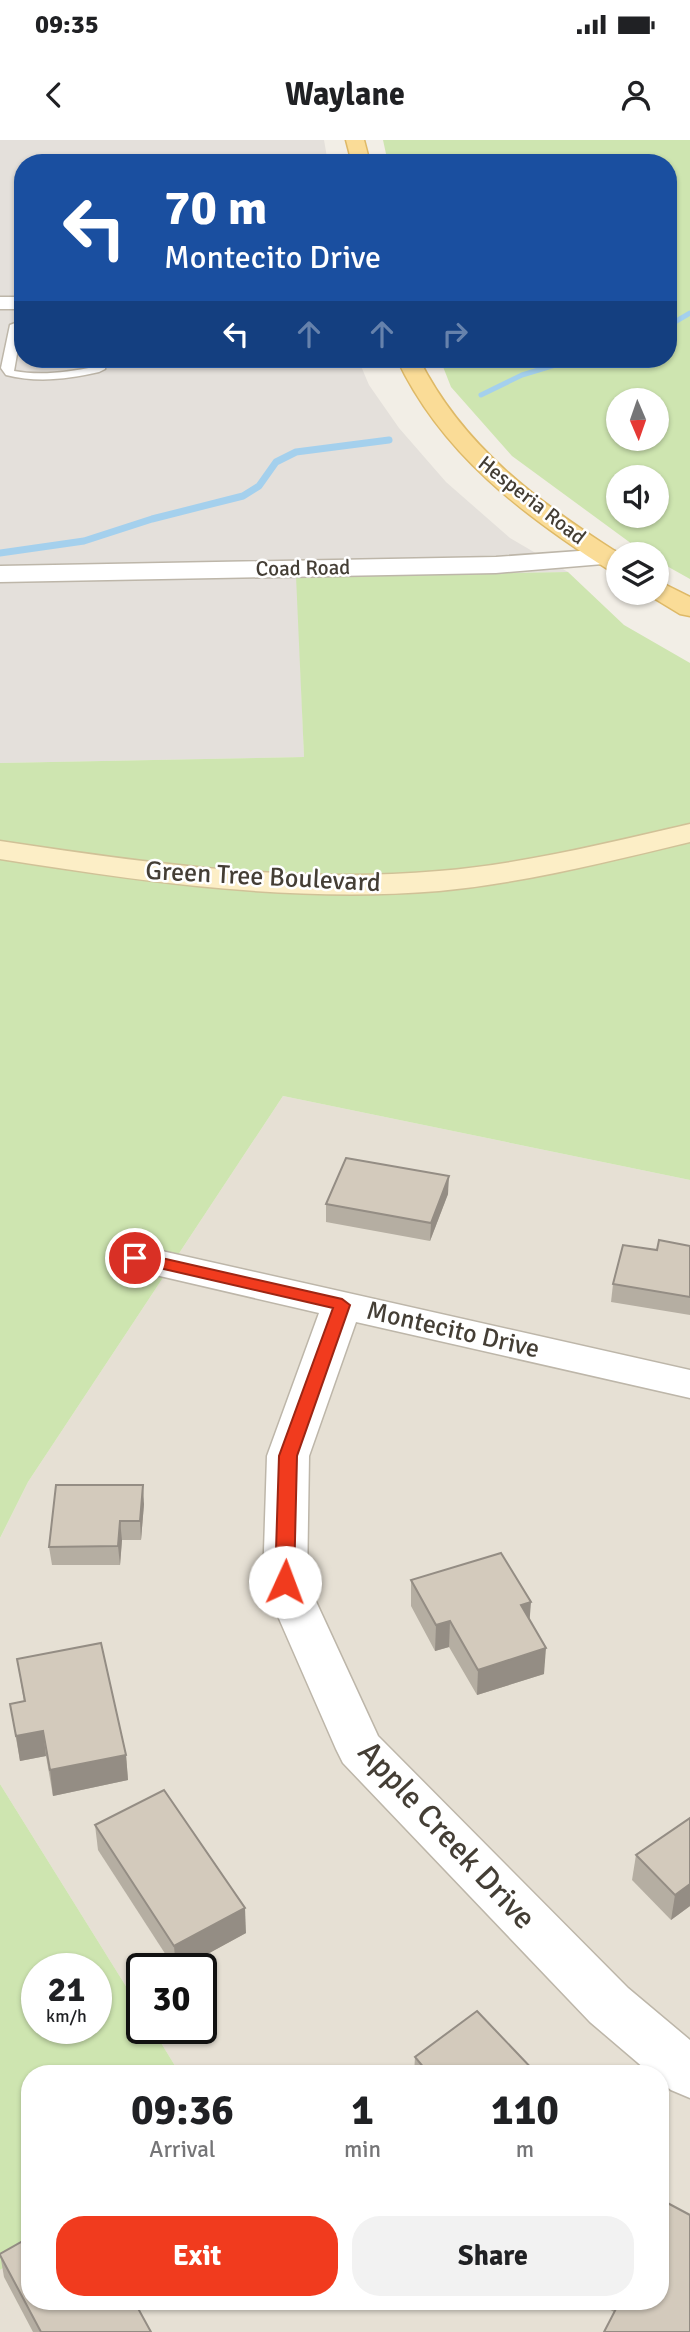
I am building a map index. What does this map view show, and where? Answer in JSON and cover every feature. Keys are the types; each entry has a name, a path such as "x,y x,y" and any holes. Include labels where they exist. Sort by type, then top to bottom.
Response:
{"main road":[{"name":"Hesperia Road","path":"412,368 425,394 479,461 515,492 606,557"},
{"path":"669,596 690,608"},
{"name":"Green Tree Boulevard","path":"0,850 99,866 239,881 382,884 493,875 584,858 690,833"}],"street":[{"name":"Coad Road","path":"0,574 606,561"},
{"name":"Montecito Drive","path":"135,1258 690,1384"},
{"name":"Apple Creek Drive","path":"342,1305 288,1456 285,1582 359,1749 610,2005 690,2073"}],"lane":[{"path":"14,327 7,368 10,373 30,376 83,373 99,368"}],"shaded area":[{"path":"0,140 324,140 326,154 14,154 14,368 362,368 369,385 399,428 446,482 510,538 568,572 297,576 304,757 0,763"},
{"path":"283,1096 690,1180 690,2332 0,2332 0,2270 21,2257 21,2310 669,2310 669,2065 175,2065 162,2044 217,2044 217,1953 126,1953 126,1986 112,1964 112,1953 105,1953 0,1784 0,1538 28,1482"}],"green space":[{"path":"383,140 690,140 690,579 669,567 669,542 629,542 610,528 669,528 669,465 606,465 606,525 512,456 451,387 444,368 677,368 677,154 386,154"},
{"path":"568,572 624,625 690,663 690,1180 283,1096 28,1482 0,1538 0,763 304,757 296,576"},
{"path":"0,1784 105,1953 21,1953 21,2044 112,2044 112,1964 126,1986 126,2044 162,2044 175,2065 21,2065 21,2256 0,2270"}],"building":[{"path":"346,1158 449,1176 431,1223 326,1204"},
{"path":"659,1240 690,1246 690,1297 613,1284 623,1245 657,1250"},
{"path":"56,1485 143,1485 140,1521 120,1521 118,1546 49,1547"},
{"path":"501,1553 531,1602 521,1605 546,1648 478,1670 450,1621 436,1625 411,1580"},
{"path":"101,1643 126,1755 50,1770 43,1731 16,1736 10,1704 25,1701 17,1659"},
{"path":"164,1790 245,1908 174,1946 95,1825"},
{"path":"690,1818 690,1884 675,1895 636,1855"},
{"path":"477,2011 528,2065 422,2065 415,2057"},
{"path":"669,2204 690,2215 690,2332 604,2332 615,2310 669,2310"},
{"path":"21,2242 21,2294 0,2255"},
{"path":"29,2310 139,2310 151,2332 41,2332"}],"waterway":[{"path":"677,321 690,313"},
{"path":"481,395 522,375 545,368"},
{"path":"0,553 84,541 152,519 243,496 259,486 276,462 296,452 389,440"}],"route":[{"path":"135,1258 342,1305 288,1456 285,1582"}]}
